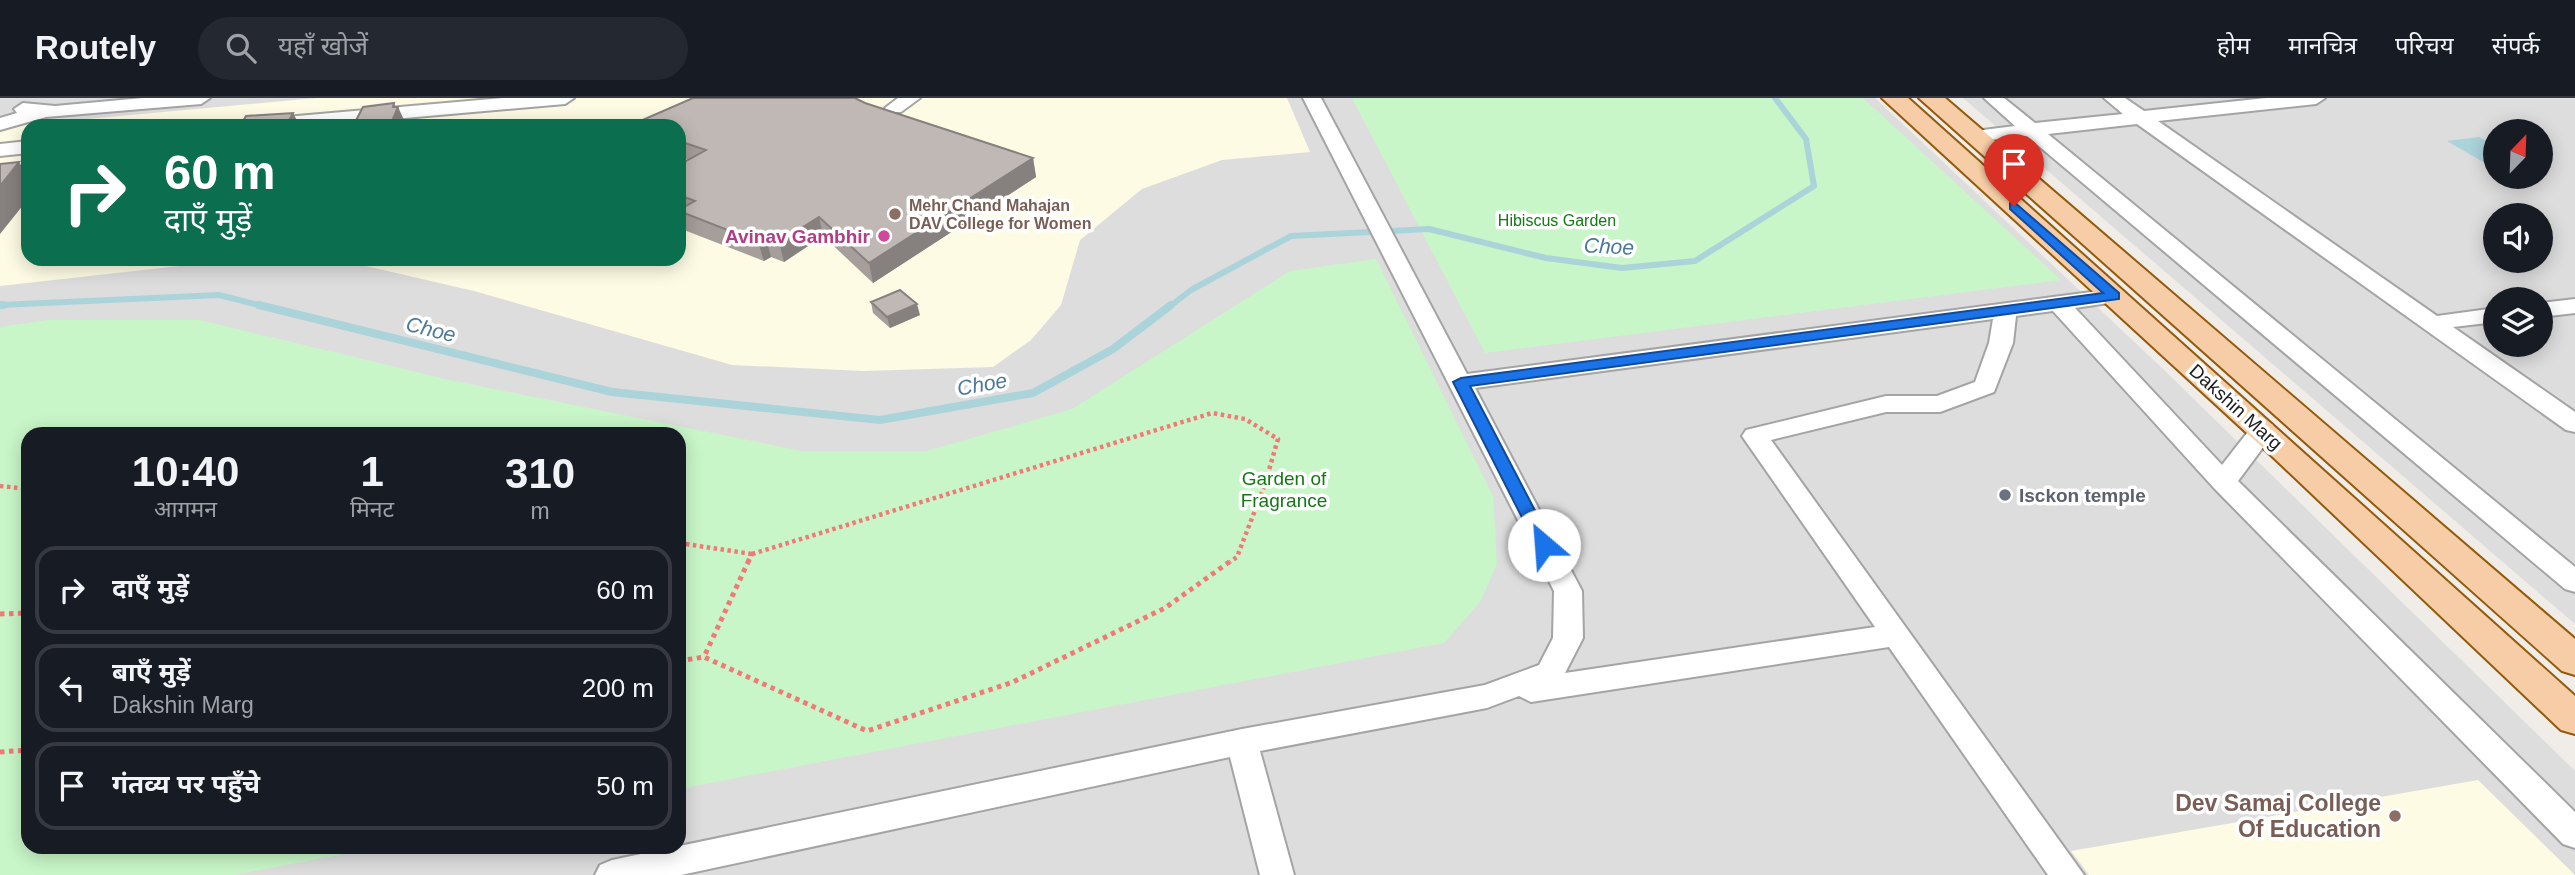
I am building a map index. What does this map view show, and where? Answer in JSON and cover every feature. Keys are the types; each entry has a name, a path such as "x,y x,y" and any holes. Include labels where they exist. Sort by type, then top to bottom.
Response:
{"main road":[{"name":"Dakshin Marg","path":"1894,98 2263,430 2575,719"},
{"name":"Dakshin Marg","path":"1931,98 2575,662"}],"street":[{"path":"0,116 63,98"},
{"path":"0,124 36,107 201,98"},
{"path":"330,119 565,98"},
{"path":"894,108 911,98"},
{"path":"1312,98 1568,591 1568,638 1550,673 1487,696"},
{"path":"1993,98 2575,582"},
{"path":"2113,98 2575,424"},
{"path":"1974,136 2316,98"},
{"path":"0,150 21,148"},
{"path":"1461,382 2114,296"},
{"path":"2059,303 2223,482 2575,834"},
{"path":"2553,309 2575,306"},
{"path":"2005,310 2001,343 1985,387 1940,404 1886,404 1755,436 2067,875"},
{"path":"2433,323 2483,317"},
{"path":"2223,482 2263,430"},
{"path":"612,875 1242,742 1487,696 1896,635"},
{"path":"1242,742 1277,875"}],"path":[{"path":"686,543 752,554 1212,412 1245,419 1278,439 1264,487 1237,557 1165,608 1013,682 867,731 704,657 686,660"},
{"path":"0,486 21,488"},
{"path":"704,657 752,554"},
{"path":"0,614 21,613"},
{"path":"0,752 21,750"}],"shaded area":[{"path":"0,98 1875,98 2162,368 2575,771 2575,875 0,875"},
{"name":"Mehr Chand Mahajan DAV College for Women","path":"316,98 1287,98 1310,152 1222,160 1142,189 1080,240 1061,305 1031,340 993,367 864,371 732,365 474,291 366,266 686,266 686,119 87,119"},
{"path":"1963,98 2575,98 2575,624"},
{"name":"Mehr Chand Mahajan DAV College for Women","path":"21,125 21,266 179,266 0,286 0,127"},
{"name":"Dev Samaj College Of Education","path":"2478,780 2575,875 2089,875 2071,851"}],"green space":[{"name":"Hibiscus Garden","path":"1352,98 1863,98 2061,280 1485,353"},
{"name":"Garden of Fragrance","path":"1376,259 1493,496 1497,564 1480,602 1444,643 686,788 686,428 802,451 927,451 1072,409 1290,271"},
{"name":"Garden of Fragrance","path":"48,320 200,320 454,381 683,427 21,427 21,854 344,854 234,875 0,875 0,327"}],"water":[{"path":"2479,137 2483,139 2483,162 2447,141"}],"building":[{"name":"Avinav Gambhir","path":"693,98 855,98 1033,158 869,263 819,217 779,242 766,237 758,242 686,214 686,206 695,201 686,198 686,161 706,150 686,143 686,119 645,119"},
{"path":"394,103 393,107 398,107 393,119 357,119 363,107"},
{"path":"293,113 290,119 244,119 246,116"},
{"path":"19,162 0,186 0,164"},
{"path":"900,290 917,304 887,317 871,302"}],"waterway":[{"name":"Choe","path":"1169,307 1191,290 1291,236 1429,229 1546,258 1622,268 1695,261 1814,186 1806,139 1775,98"},
{"name":"Choe","path":"3,305 0,305 219,295 266,307"},
{"name":"Choe","path":"259,305 612,392 880,420 1033,393 1113,349 1171,305"}],"place":[{"name":"Mehr Chand Mahajan DAV College for Women","path":"895,214"},
{"name":"Avinav Gambhir","path":"884,236"},
{"name":"Isckon temple","path":"2005,495"},
{"name":"Dev Samaj College Of Education","path":"2395,816"}],"route":[{"path":"1544,545 1461,382 2114,296 2014,206"}]}
